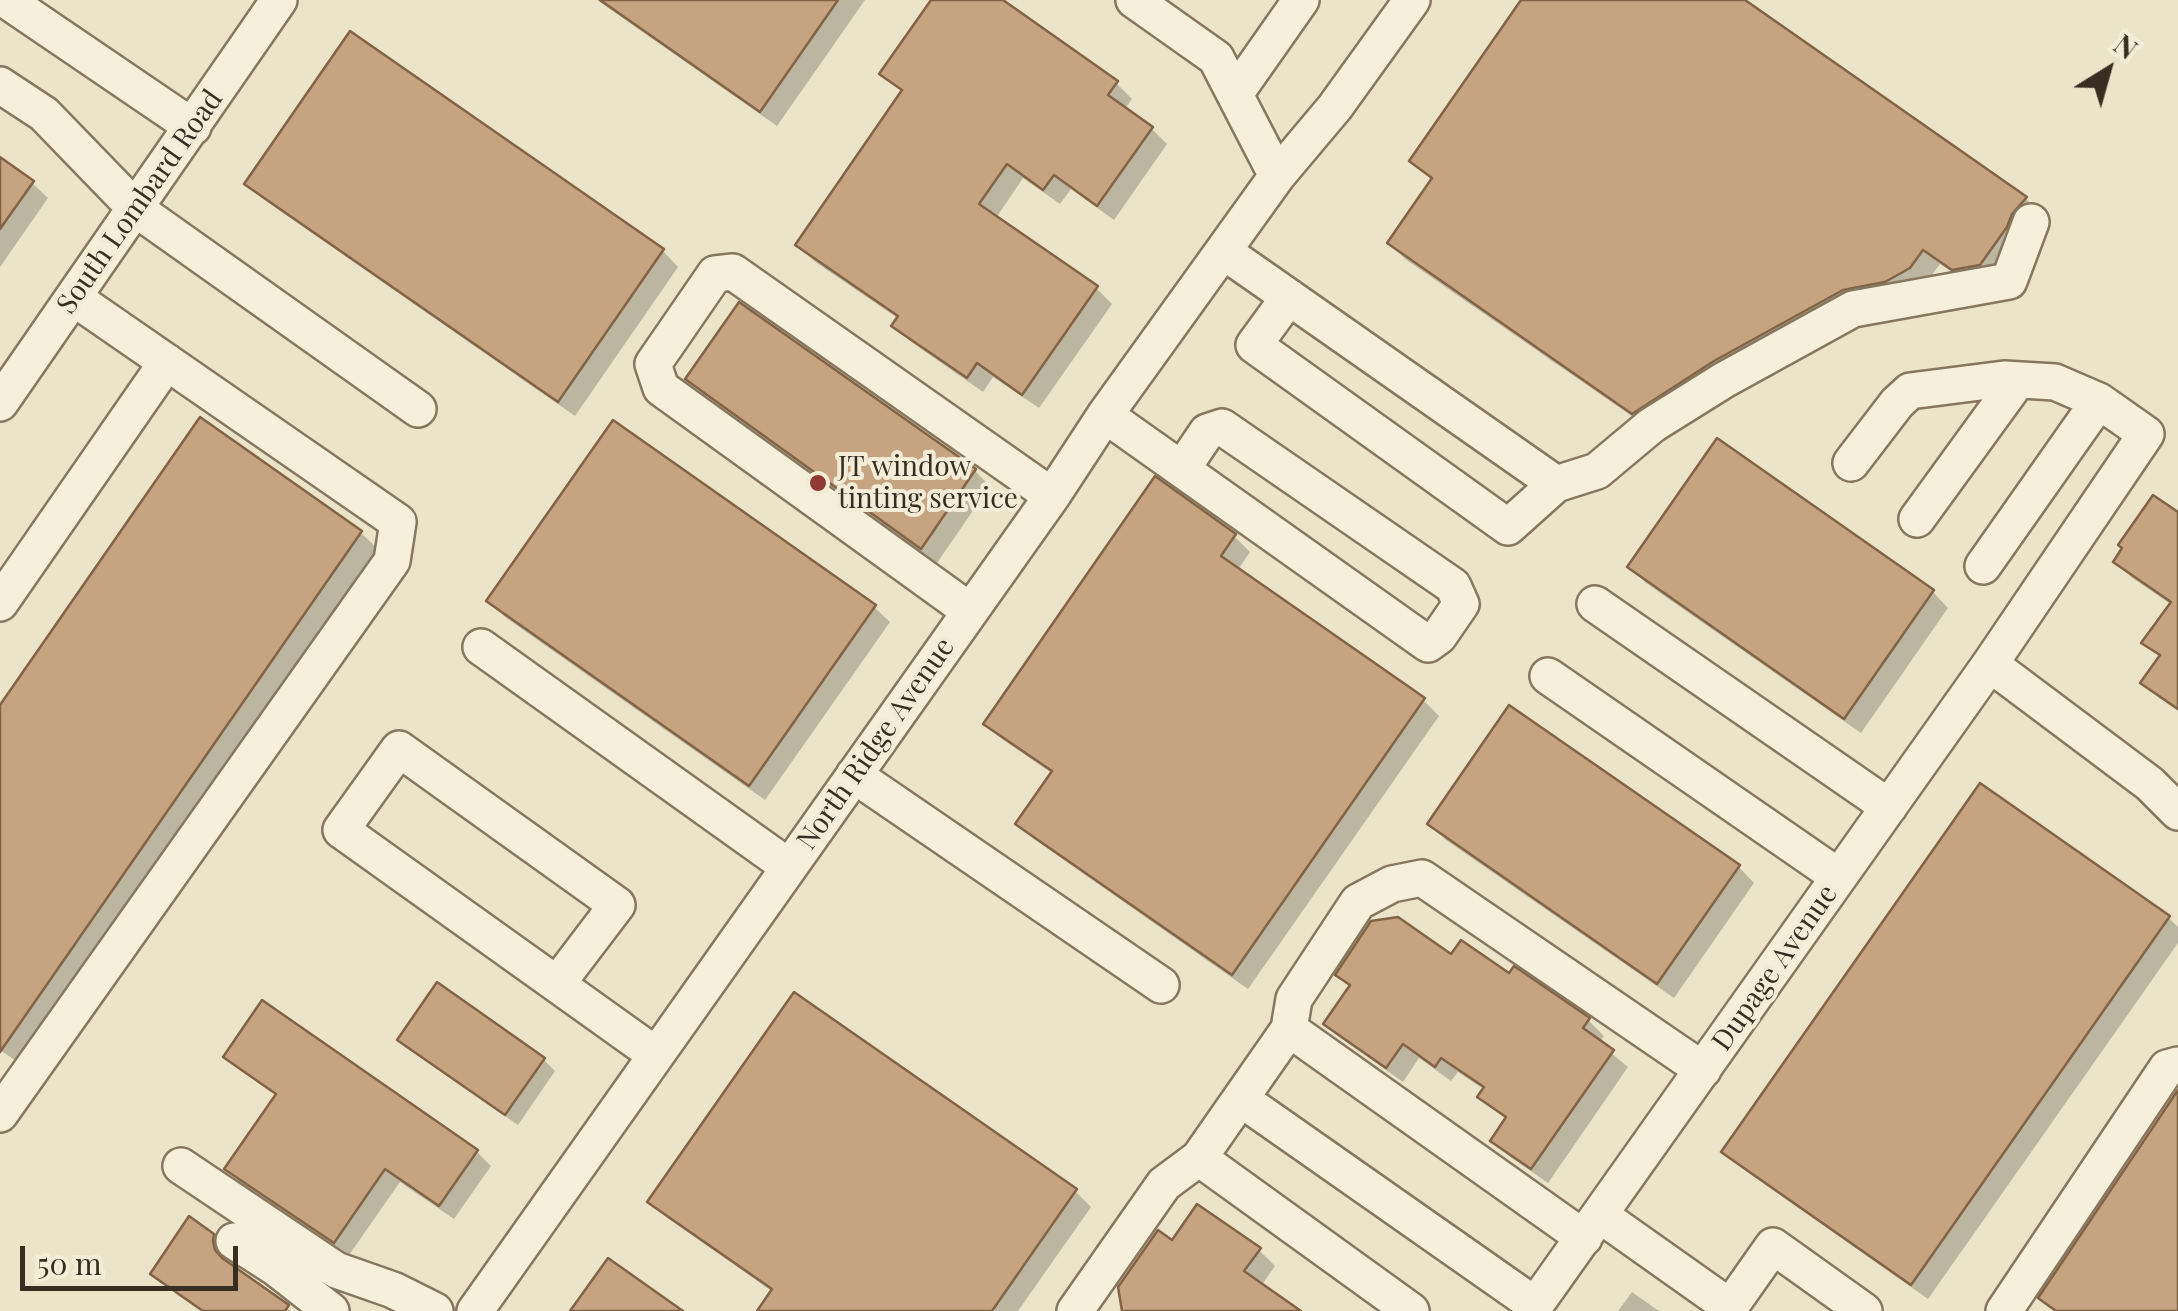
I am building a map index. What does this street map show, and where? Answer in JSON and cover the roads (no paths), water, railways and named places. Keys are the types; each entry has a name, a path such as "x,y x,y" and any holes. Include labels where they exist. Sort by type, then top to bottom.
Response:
{"street":[{"path":"6,0 193,128"},
{"name":"South Lombard Road","path":"0,404 279,0"},
{"path":"1134,0 1216,58 1277,176"},
{"path":"1235,94 1300,0"},
{"name":"North Ridge Avenue","path":"475,1311 1223,251 1412,0"},
{"path":"0,85 44,114 136,209 418,409"},
{"path":"1288,296 1254,345 1508,527 1556,484 1596,471 1652,426 1724,380 1854,309 2009,281 2031,222"},
{"path":"1223,251 1556,484"},
{"path":"970,611 661,388 653,364 715,274 733,272 1052,496"},
{"path":"0,1114 392,562 398,522 74,298"},
{"path":"0,602 167,362"},
{"path":"1851,463 1910,391 2004,379 2055,382 2099,400 1984,566"},
{"path":"1918,518 2018,380"},
{"name":"Dupage Avenue","path":"1533,1308 1990,664 2146,434 2099,400"},
{"path":"1106,416 1428,644 1439,636 1462,604 1453,586 1222,427 1208,432 1182,469"},
{"path":"1596,604 1889,807"},
{"path":"481,647 789,867"},
{"path":"1990,664 2150,784 2178,812"},
{"path":"1548,676 1840,877"},
{"path":"557,984 617,904 399,750 341,830 656,1055"},
{"path":"854,775 1161,985"},
{"path":"1075,1311 1164,1184 1199,1158 1290,1030 1294,999 1358,902 1392,884 1422,878 1703,1070"},
{"path":"1290,1030 1591,1227 1730,1307 1749,1303 1772,1246 1864,1311"},
{"path":"2004,1311 2166,1068 2178,1066"},
{"path":"1241,1099 1533,1308"},
{"path":"1199,1158 1411,1311"},
{"path":"181,1166 336,1270 393,1290 435,1311"},
{"path":"234,1240 331,1311"}],"place":[{"name":"JT window tinting service","path":"818,483"}]}
